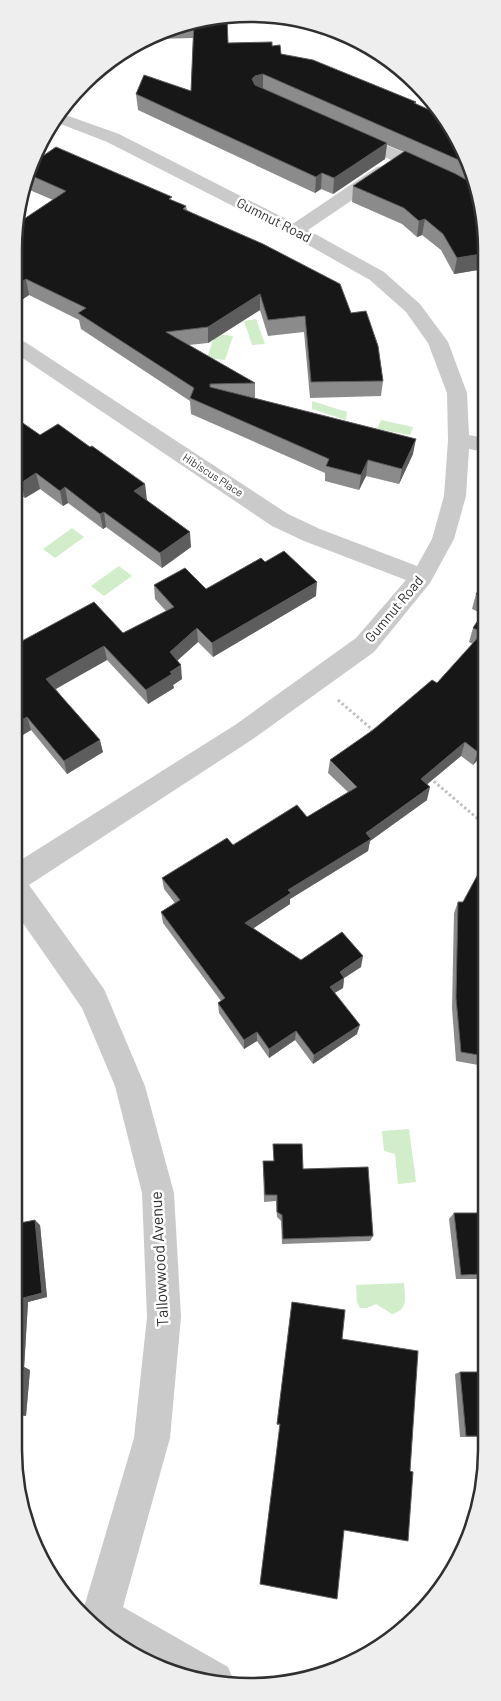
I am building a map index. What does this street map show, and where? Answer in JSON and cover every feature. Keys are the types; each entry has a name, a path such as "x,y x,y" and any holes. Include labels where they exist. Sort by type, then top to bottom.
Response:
{"street":[{"name":"Gumnut Road","path":"23,874 244,732 364,645 422,577 443,540 454,496 459,440 457,393 438,342 413,308 377,276 295,230 113,138 65,119"},
{"path":"341,131 418,166"},
{"path":"295,230 402,158"},
{"name":"Hibiscus Place","path":"23,349 280,520 312,535 422,577"},
{"path":"459,440 478,444"},
{"name":"Tallowwood Avenue","path":"23,900 93,999 130,1086 158,1193 164,1317 152,1438 99,1621"},
{"path":"99,1621 197,1672"}],"path":[{"path":"315,680 381,736"},
{"path":"425,774 478,819"}],"shaded area":[{"path":"256,319 265,344 252,345 244,321"},
{"path":"215,334 233,336 225,360 207,358"},
{"path":"312,401 347,412 346,420 312,409"},
{"path":"381,420 413,427 410,435 377,429"},
{"path":"72,528 84,537 55,558 43,549"},
{"path":"119,566 132,576 104,596 91,586"},
{"path":"409,1129 416,1182 398,1184 395,1154 384,1151 382,1131"},
{"path":"404,1283 405,1302 404,1306 397,1312 392,1314 376,1304 367,1308 360,1308 357,1302 356,1285"}],"building":[{"path":"227,24 228,43 272,42 272,46 280,45 281,54 313,60 416,102 414,103 431,112 448,137 460,160 263,74 255,76 252,79 255,85 387,143 334,178 322,173 316,177 136,94 144,75 191,91 194,29"},
{"path":"56,147 172,197 169,199 186,206 183,209 263,244 340,284 351,313 366,311 378,346 383,381 311,382 305,316 268,320 260,294 208,327 166,332 255,383 210,384 210,387 416,439 402,469 368,460 361,475 326,466 329,459 190,398 194,388 78,313 86,308 26,279 23,281 24,219 66,191 35,177 43,156"},
{"path":"405,151 456,174 467,181 471,191 477,221 478,254 457,258 443,234 425,219 419,221 404,208 353,186"},
{"path":"23,423 40,435 58,424 145,484 134,491 190,532 160,553 104,512 100,514 65,487 60,491 36,473 23,482"},
{"path":"284,551 317,582 212,643 197,628 170,652 181,665 170,672 172,674 146,690 104,646 46,679 100,740 64,761 27,717 23,719 23,640 94,602 123,633 174,607 154,585 185,568 206,589 261,558 265,562"},
{"path":"478,620 478,630 473,628"},
{"path":"478,638 478,752 465,742 421,779 430,787 366,833 371,839 288,890 291,893 245,923 301,960 342,932 363,956 340,972 344,978 330,987 360,1025 314,1055 296,1031 269,1049 257,1032 244,1040 218,1003 225,998 161,912 180,900 162,878 227,838 233,845 297,805 307,817 357,787 330,760 373,730 432,680 437,683"},
{"path":"478,874 478,1055 461,1052 456,998 458,902 463,902"},
{"path":"273,1144 302,1144 303,1169 368,1167 373,1236 283,1239 282,1215 277,1212 277,1195 265,1195 263,1161 274,1161"},
{"path":"454,1213 478,1213 478,1274 461,1275"},
{"path":"35,1220 42,1293 23,1298 23,1222"},
{"path":"292,1302 345,1310 342,1339 418,1351 410,1471 413,1472 408,1541 344,1530 337,1599 260,1584 280,1424 277,1424"},
{"path":"460,1372 478,1372 478,1436 466,1436"}]}
